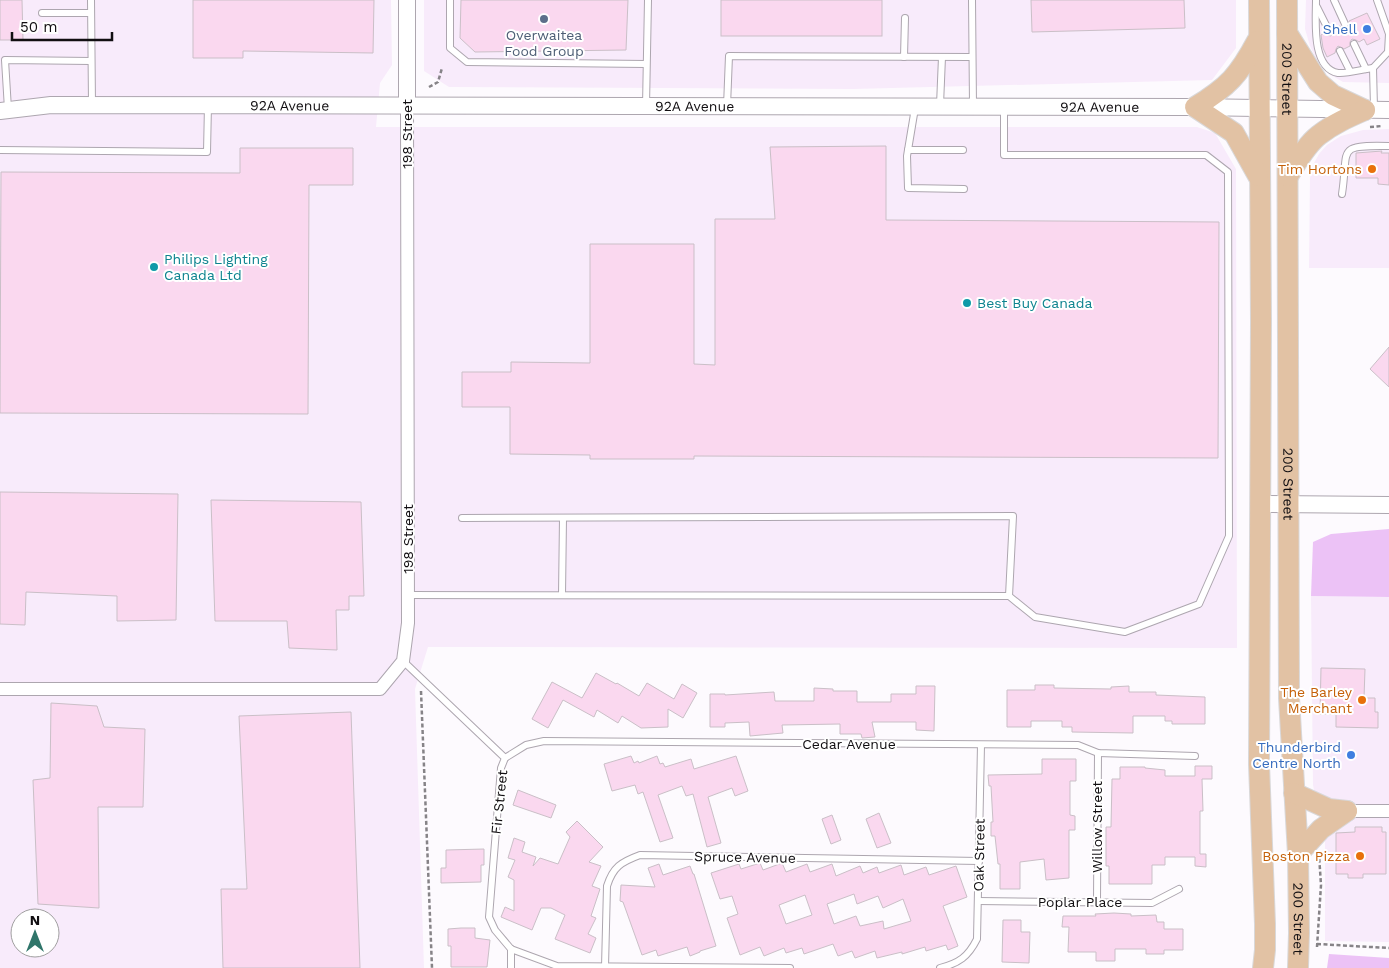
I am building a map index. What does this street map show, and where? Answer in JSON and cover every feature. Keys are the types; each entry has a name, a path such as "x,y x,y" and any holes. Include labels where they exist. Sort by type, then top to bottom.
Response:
{"main road":[{"name":"200 Street","path":"1259,0 1261,321 1259,764 1265,933 1263,968"},
{"name":"200 Street","path":"1287,0 1289,698 1298,854 1298,968"},
{"path":"1288,34 1318,82 1333,96 1376,110"},
{"path":"1259,37 1246,63 1233,80 1218,93 1195,107 1234,133 1259,178"},
{"path":"1288,176 1302,154 1318,136 1340,121 1376,110"},
{"path":"1294,793 1329,809 1346,811"},
{"path":"1298,854 1321,829 1346,811"}],"street":[{"name":"198 Street","path":"404,661 408,623 407,0"},
{"name":"92A Avenue","path":"4,110 51,105 208,105 1195,107 1376,110"},
{"path":"1259,504 1389,505"},
{"path":"0,689 380,689 404,661"},
{"path":"1346,811 1389,811"}],"lane":[{"path":"91,0 92,105"},
{"path":"450,0 450,48 467,62 646,64"},
{"path":"646,106 648,0"},
{"path":"972,0 973,107"},
{"path":"1334,0 1345,24"},
{"path":"1316,2 1316,45 1325,65 1338,73 1370,69 1388,52 1389,34 1377,0"},
{"path":"1316,2 1329,31"},
{"path":"42,12 91,12"},
{"path":"904,57 905,18"},
{"path":"1354,44 1370,69 1376,110"},
{"path":"1340,51 1350,71"},
{"path":"727,106 729,56 972,57"},
{"path":"940,106 942,57"},
{"path":"4,110 5,60 91,61"},
{"path":"0,150 207,152 208,105"},
{"path":"916,106 908,150 908,188 964,189"},
{"path":"408,595 1008,596 1035,617 1125,632 1199,604 1229,536 1228,172 1206,155 1004,155 1004,107"},
{"path":"1342,194 1344,158 1347,152 1352,148 1360,146 1389,146"},
{"path":"908,150 962,150"},
{"path":"462,518 1013,516 1008,596"},
{"path":"562,595 563,518"},
{"name":"Fir Street","path":"404,661 506,758 501,768 489,917 495,930 511,949"},
{"name":"Cedar Avenue","path":"506,758 526,745 544,741 1078,746 1098,753 1195,756"},
{"name":"Oak Street","path":"940,968 950,966 962,960 971,950 977,939 981,745"},
{"name":"Willow Street","path":"1097,901 1098,753"},
{"name":"Spruce Avenue","path":"605,967 606,886 616,867 640,855 979,861"},
{"name":"Poplar Place","path":"978,902 1097,901 1152,903 1179,889"},
{"path":"511,968 511,949 557,966 790,968"}],"path":[{"path":"429,86 438,82 442,68"},
{"path":"420,677 432,968"},
{"path":"1321,829 1324,834 1319,841 1321,885 1317,944 1389,948"}],"shaded area":[{"path":"0,0 391,0 392,65 380,83 376,127 1197,127 1215,133 1236,169 1237,648 428,647 415,689 424,968 0,968"},
{"path":"424,0 1236,0 1236,48 1212,80 853,89 449,87 424,71"},
{"path":"1306,0 1389,0 1389,83 1343,82 1319,65 1310,46 1305,29"},
{"path":"1389,129 1389,268 1309,268 1310,178 1313,165 1319,154 1327,145 1341,136 1363,130"},
{"path":"1389,529 1389,597 1311,596 1313,542 1331,534"},
{"name":"Thunderbird Centre North","path":"1311,596 1389,597 1389,942 1325,941 1325,842 1313,785"},
{"path":"1329,954 1389,958 1389,968 1327,968"}],"building":[{"path":"0,0 22,0 23,40 0,40"},
{"path":"193,0 374,0 373,53 243,51 243,58 193,58"},
{"name":"Overwaitea Food Group","path":"461,0 628,0 626,50 475,52 460,38"},
{"path":"721,0 882,0 882,36 721,36"},
{"path":"1031,0 1184,0 1185,28 1032,32"},
{"name":"Shell","path":"1367,13 1380,39 1367,45 1364,39 1359,42 1352,39 1350,46 1344,49 1338,46 1335,53 1327,57 1321,35 1324,33 1331,36 1334,29 1340,26 1344,29 1348,28 1350,25 1349,21"},
{"name":"Best Buy Canada","path":"886,146 886,220 1219,222 1218,458 694,456 694,459 590,459 590,455 510,454 510,407 462,407 462,372 511,372 511,362 590,363 590,244 694,244 694,364 715,365 715,219 775,219 770,147"},
{"name":"Philips Lighting Canada Ltd","path":"240,148 353,148 353,185 309,185 308,414 0,413 1,172 240,173"},
{"path":"1382,151 1381,153 1389,153 1389,185 1378,184 1378,178 1356,178 1356,153"},
{"path":"1389,347 1389,387 1370,369"},
{"path":"0,492 178,494 176,620 117,621 117,596 26,592 25,625 0,624"},
{"path":"211,500 361,502 364,596 349,596 349,610 336,610 337,650 289,648 287,621 215,621"},
{"path":"1321,668 1365,669 1364,698 1375,698 1375,712 1378,712 1378,728 1336,727 1336,714 1320,714"},
{"path":"596,673 639,696 647,683 674,699 682,684 697,693 683,718 668,709 668,727 641,728 622,716 618,723 597,710 594,717 563,700 548,728 532,719 552,682 582,698"},
{"path":"1035,685 1054,685 1054,688 1111,689 1111,687 1129,686 1129,692 1156,692 1156,695 1205,697 1205,724 1172,724 1172,721 1165,721 1165,716 1133,716 1133,733 1072,732 1072,727 1062,727 1062,721 1031,721 1031,727 1007,727 1007,690 1035,690"},
{"path":"916,686 935,686 934,731 916,730 916,722 872,722 875,737 862,738 861,734 840,734 840,724 782,725 783,733 750,736 749,722 725,723 725,727 710,727 710,694 774,692 775,701 814,701 814,688 833,689 833,691 857,691 857,702 891,702 891,694 916,694"},
{"path":"51,703 97,706 104,727 145,729 143,807 98,807 99,908 38,904 33,780 50,778"},
{"path":"351,712 360,968 223,968 221,889 247,889 239,716"},
{"path":"631,756 634,763 638,761 639,763 657,756 660,764 663,763 665,767 691,759 694,769 736,756 748,791 735,796 732,788 708,797 721,843 707,847 693,794 686,796 682,786 658,795 673,838 660,842 643,792 638,794 635,785 612,791 604,764"},
{"path":"1042,759 1076,759 1076,781 1070,781 1070,815 1075,816 1075,830 1069,830 1069,878 1046,880 1044,859 1020,862 1020,889 1000,889 1000,864 998,864 995,836 991,836 991,822 993,822 991,786 989,786 988,775 1042,774"},
{"path":"1195,766 1212,766 1212,779 1202,779 1203,811 1200,811 1200,854 1206,854 1206,867 1195,866 1195,857 1165,857 1165,865 1152,865 1152,884 1109,884 1109,866 1106,866 1106,827 1111,827 1112,779 1120,779 1120,767 1145,767 1165,770 1165,776 1195,776"},
{"path":"518,790 556,805 551,818 513,805"},
{"path":"879,813 891,843 877,848 866,819"},
{"path":"832,815 841,840 831,844 822,819"},
{"path":"577,821 603,847 589,862 601,866 592,886 600,889 591,916 596,918 588,934 596,938 590,953 555,939 565,915 551,908 541,908 532,930 501,917 505,907 514,911 514,880 508,877 515,860 508,858 514,838 525,842 522,852 536,857 533,866 540,858 558,864 570,837 566,832"},
{"path":"1355,827 1382,827 1382,832 1386,832 1386,874 1363,874 1363,878 1348,878 1348,874 1336,874 1336,833 1355,832"},
{"path":"484,849 484,865 481,865 481,882 441,883 441,868 446,868 446,850"},
{"path":"760,863 763,870 782,863 786,872 807,864 810,872 832,864 836,876 860,866 863,873 877,867 879,873 901,865 904,875 926,867 929,875 956,866 967,897 943,906 958,946 948,950 946,945 926,951 925,947 902,954 902,952 877,958 875,951 855,958 852,951 838,956 833,944 804,954 802,948 786,953 784,948 764,956 760,947 740,955 727,918 738,914 732,896 720,899 711,873 739,864 741,869","holes":["854,894 857,904 878,896 883,908 903,899 911,921 884,929 883,921 860,926 856,916 834,924 827,904","805,895 812,915 786,924 779,905"]},
{"path":"659,864 663,875 690,866 716,946 690,956 687,947 658,956 656,950 642,955 623,902 620,901 621,885 655,887 648,868"},
{"path":"1095,914 1131,914 1131,916 1156,915 1157,922 1164,922 1164,929 1183,929 1183,950 1164,950 1164,954 1146,954 1146,949 1115,949 1115,961 1096,961 1096,952 1068,952 1069,927 1062,927 1063,916 1096,916"},
{"path":"1003,920 1021,920 1021,932 1030,932 1029,963 1002,962"},
{"path":"475,928 475,938 490,940 487,967 451,967 451,946 448,946 448,929"}],"place":[{"name":"Overwaitea Food Group","path":"544,19"},
{"name":"Shell","path":"1367,29"},
{"name":"Tim Hortons","path":"1372,169"},
{"name":"Philips Lighting Canada Ltd","path":"154,267"},
{"name":"Best Buy Canada","path":"967,303"},
{"name":"The Barley Merchant","path":"1362,700"},
{"name":"Thunderbird Centre North","path":"1351,755"},
{"name":"Boston Pizza","path":"1360,856"}]}
